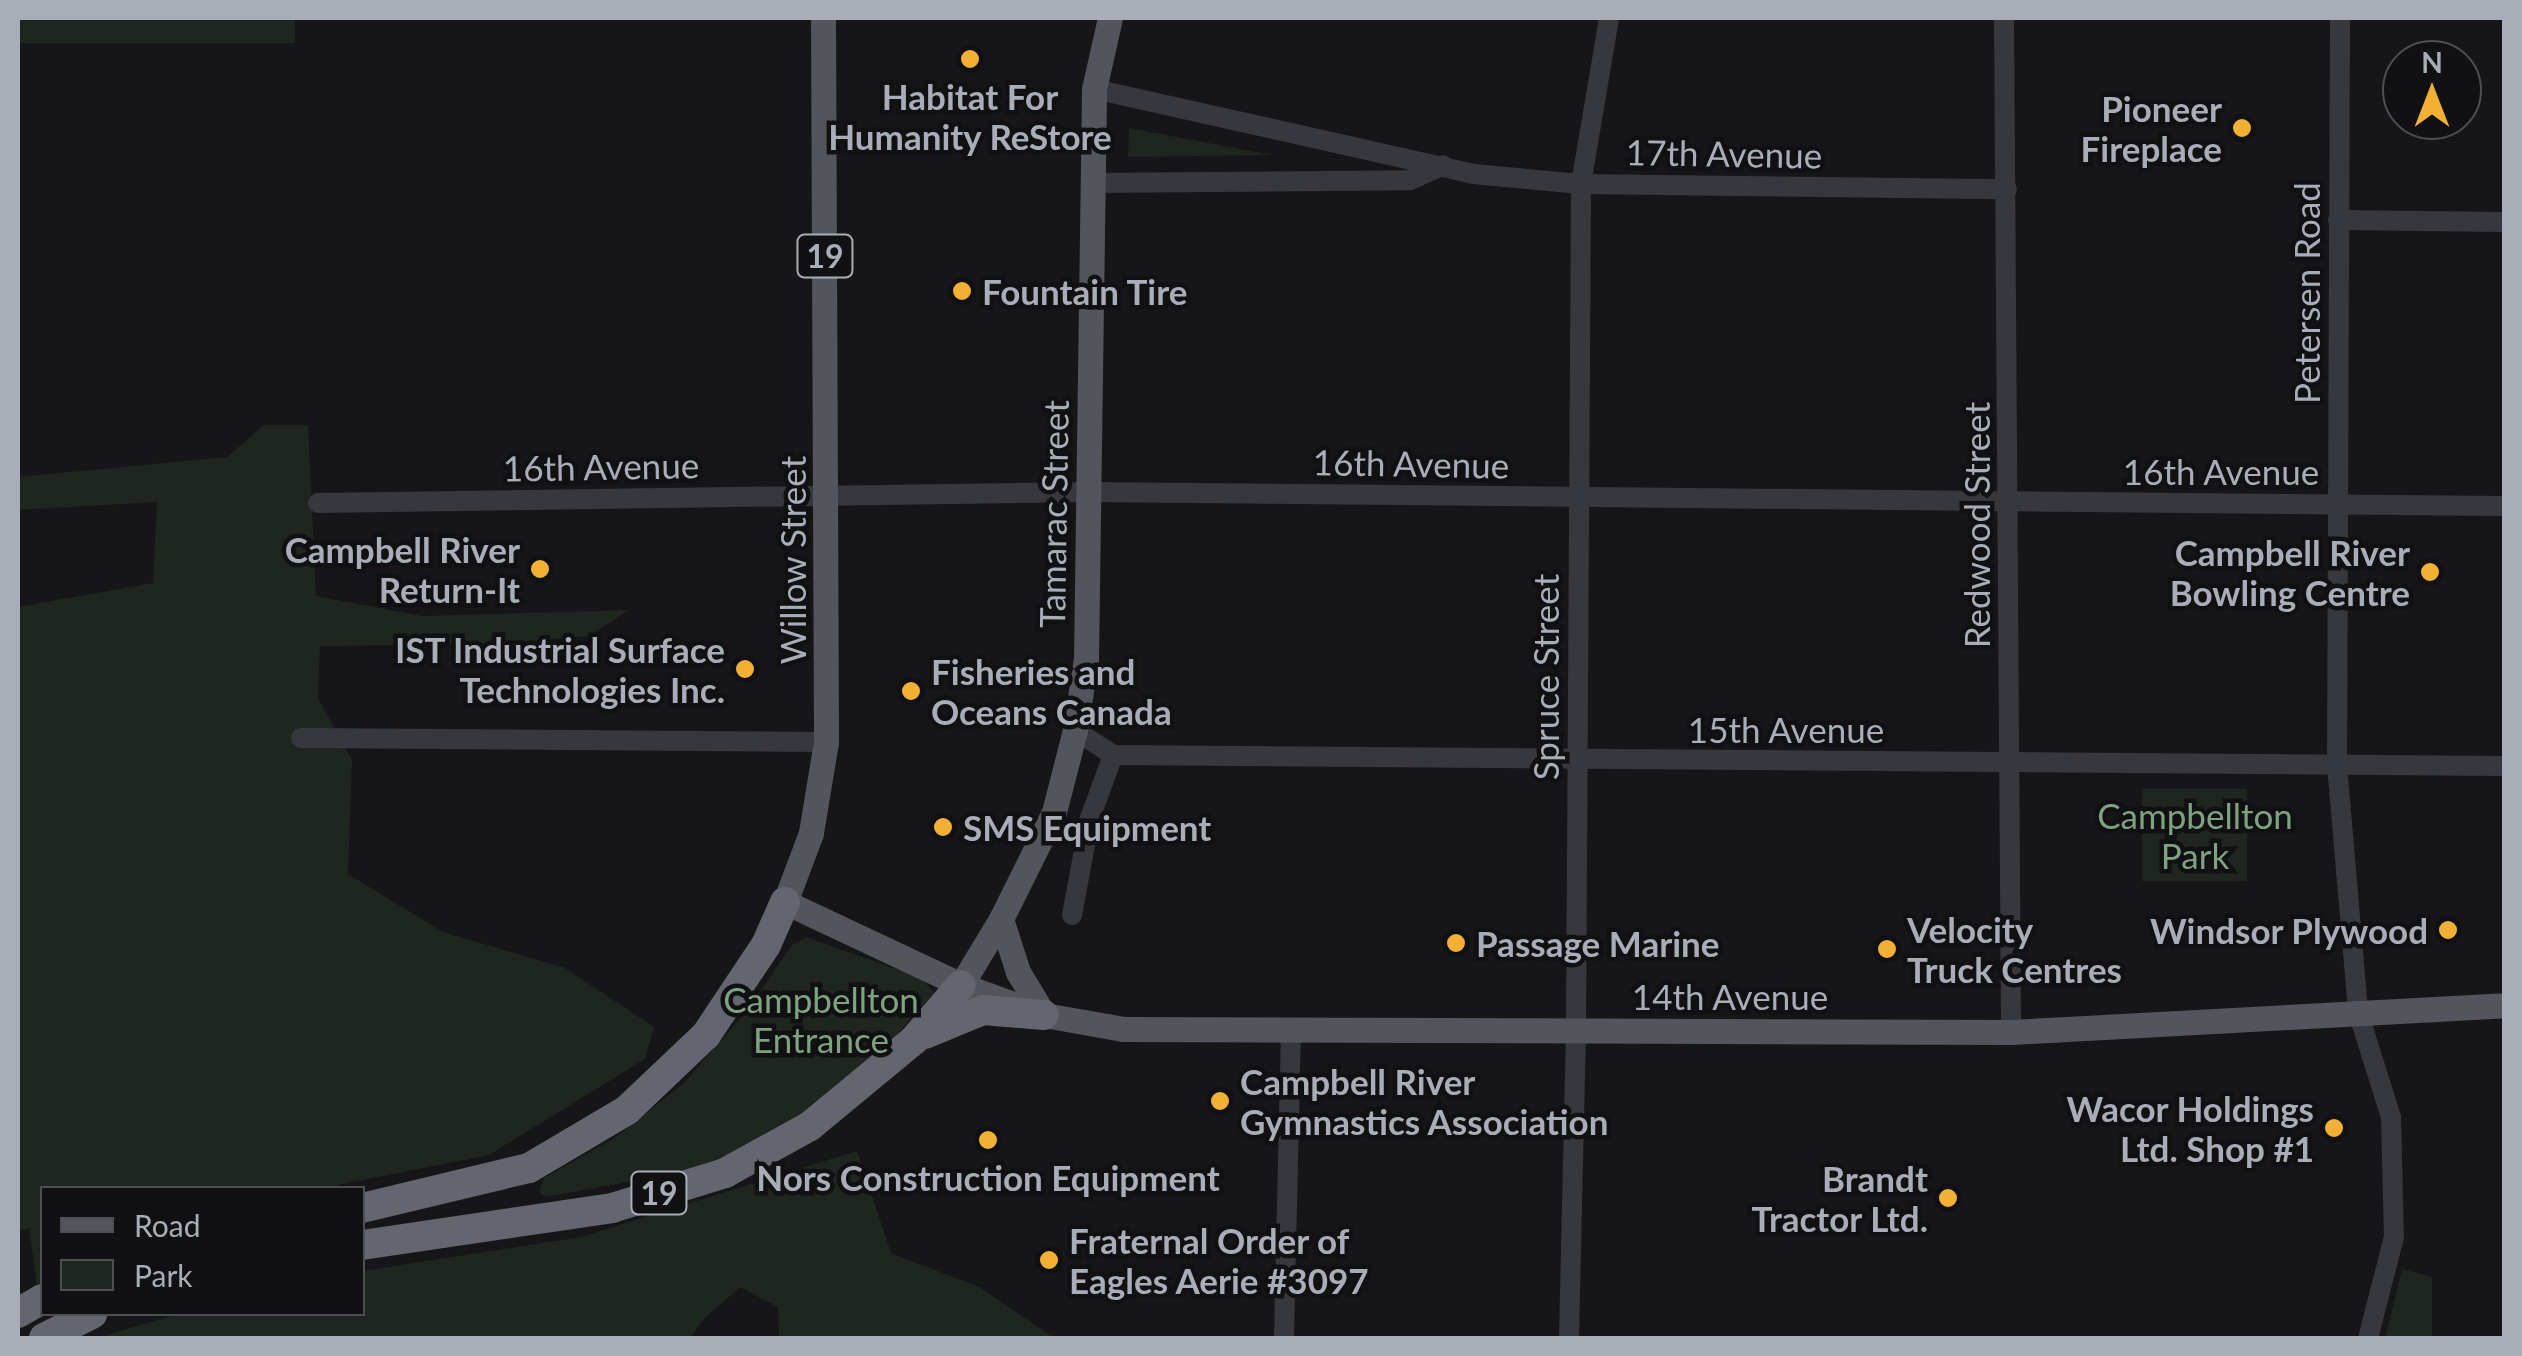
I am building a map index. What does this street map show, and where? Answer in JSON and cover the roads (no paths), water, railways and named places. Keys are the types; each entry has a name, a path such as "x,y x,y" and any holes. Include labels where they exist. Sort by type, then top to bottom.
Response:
{"highway":[{"name":"19","path":"365,1207 528,1168 626,1110 706,1035 766,945 786,902"},
{"name":"19","path":"365,1245 612,1208 725,1173 810,1126 914,1040 960,985"},
{"path":"914,1040 984,1010 1044,1015"},
{"path":"18,1313 40,1300"},
{"path":"44,1338 88,1316"}],"main road":[{"name":"Willow Street","path":"786,902 811,833 826,742 823,18"},
{"name":"Tamarac Street","path":"960,985 1001,919 1054,812 1075,730 1086,658 1094,90 1110,18"},
{"path":"786,902 960,985"},
{"path":"1001,919 1018,972 1044,1015"},
{"name":"14th Avenue","path":"960,985 1044,1015 1122,1030 2011,1032 2504,1005"}],"street":[{"name":"Spruce Street","path":"1569,1338 1576,1031 1581,184 1609,18"},
{"name":"Redwood Street","path":"2004,18 2011,1032"},
{"name":"Petersen Road","path":"2340,18 2337,765 2358,1012 2391,1117 2394,1238 2368,1338"},
{"name":"17th Avenue","path":"1094,90 1474,174 1581,184 2007,189"},
{"path":"1092,183 1410,180 1444,165"},
{"path":"2338,220 2504,222"},
{"name":"16th Avenue","path":"318,502 1088,492 2504,506"},
{"path":"1072,915 1090,818 1113,755 1075,730"},
{"path":"301,738 826,742"},
{"name":"15th Avenue","path":"1113,755 2504,766"},
{"path":"1284,1338 1291,1030"}],"place":[{"name":"Habitat For Humanity ReStore","path":"970,59"},
{"name":"Pioneer Fireplace","path":"2242,128"},
{"name":"Fountain Tire","path":"962,291"},
{"name":"Campbell River Return-It","path":"540,569"},
{"name":"Campbell River Bowling Centre","path":"2430,572"},
{"name":"IST Industrial Surface Technologies Inc.","path":"745,669"},
{"name":"Fisheries and Oceans Canada","path":"911,691"},
{"name":"SMS Equipment","path":"943,827"},
{"name":"Windsor Plywood","path":"2448,930"},
{"name":"Passage Marine","path":"1456,943"},
{"name":"Velocity Truck Centres","path":"1887,949"},
{"name":"Campbell River Gymnastics Association","path":"1220,1101"},
{"name":"Wacor Holdings Ltd. Shop #1","path":"2334,1128"},
{"name":"Nors Construction Equipment","path":"988,1140"},
{"name":"Brandt Tractor Ltd.","path":"1948,1198"},
{"name":"Fraternal Order of Eagles Aerie #3097","path":"1049,1260"}],"park label":[{"name":"Campbellton Park","path":"2195,835"},
{"name":"Campbellton Entrance","path":"821,1019"}]}
